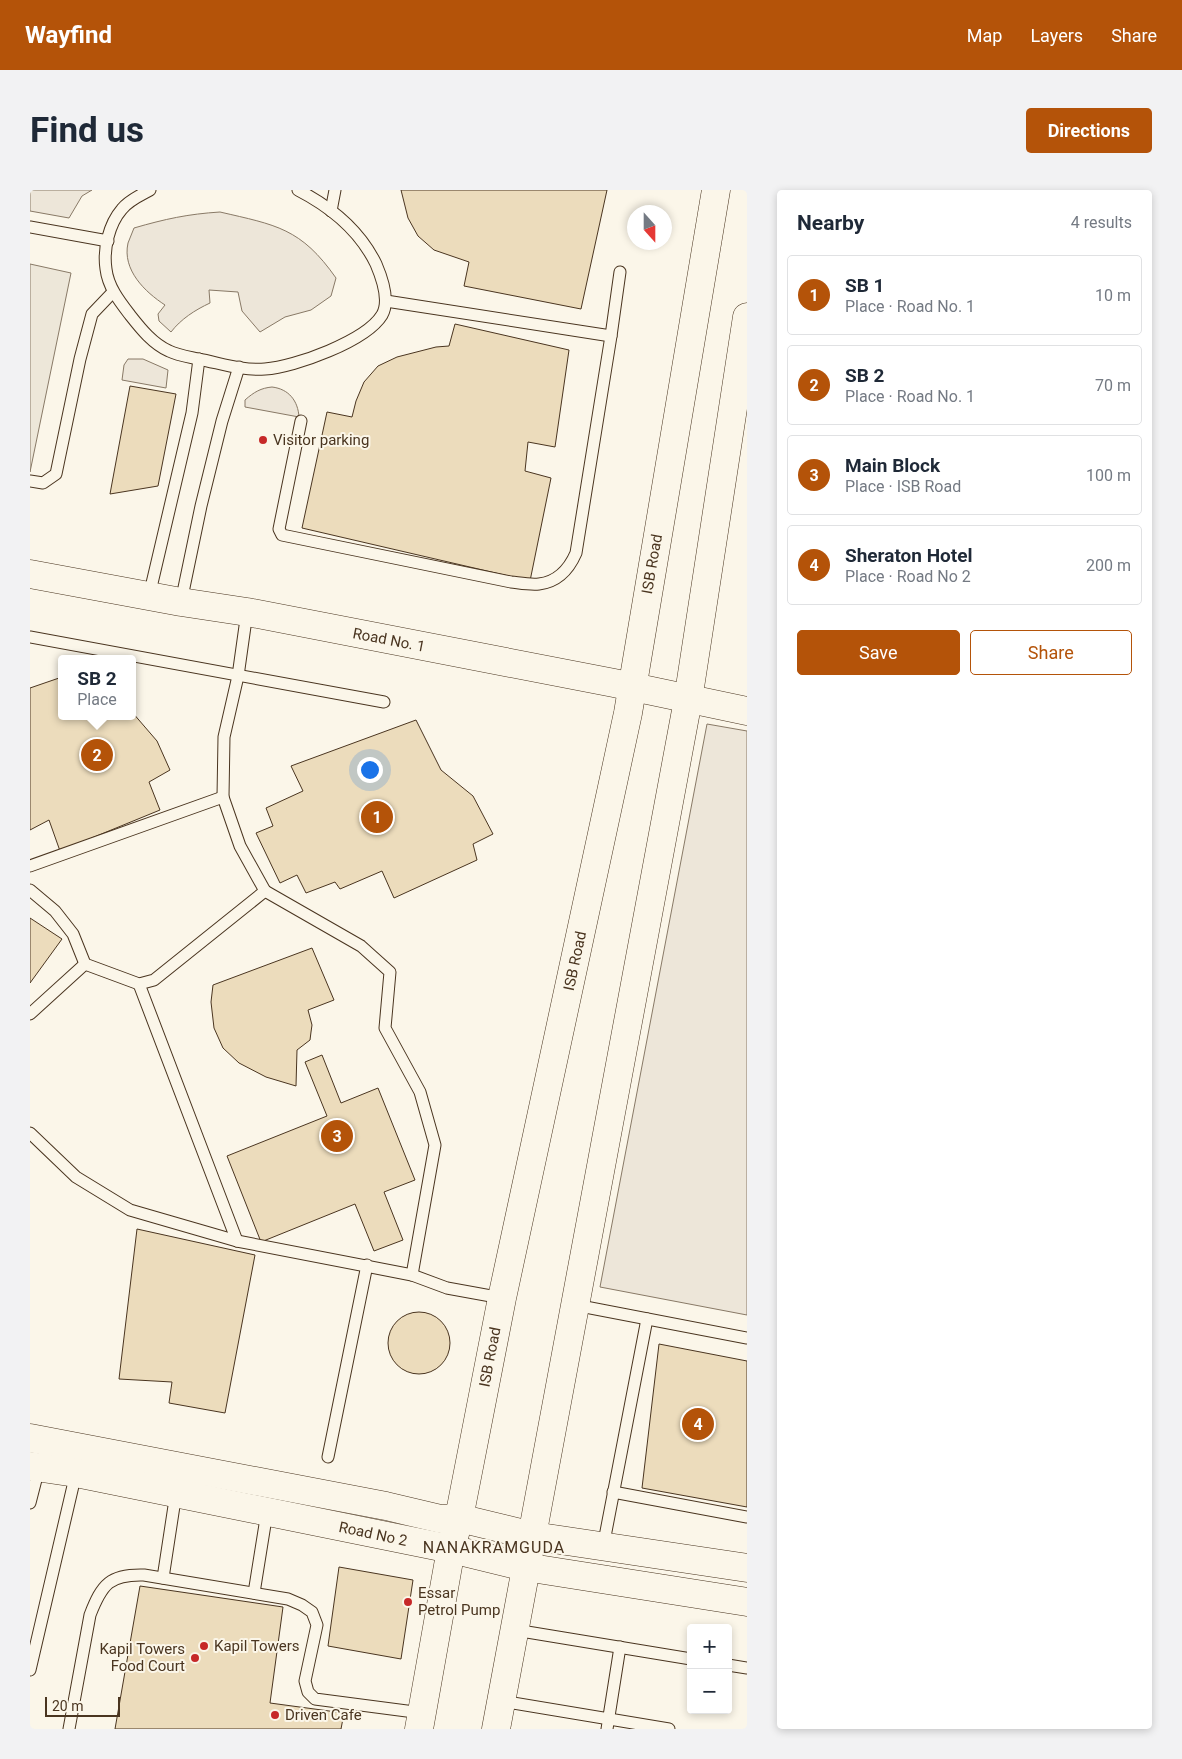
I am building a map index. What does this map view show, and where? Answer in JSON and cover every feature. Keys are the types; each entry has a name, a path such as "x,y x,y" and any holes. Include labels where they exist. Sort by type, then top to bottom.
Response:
{"main road":[{"name":"ISB Road","path":"420,1721 451,1549 459,1518 502,1298 626,723 716,190"},
{"path":"496,1729 688,700 747,317"},
{"name":"Road No. 1","path":"30,574 181,602 247,612 747,711"},
{"name":"Road No 2","path":"30,1438 377,1504 441,1519 459,1518 532,1536 747,1568"},
{"name":"Road No 2","path":"34,1467 76,1473 451,1549 525,1567 747,1602"}],"lane":[{"path":"147,191 123,208 114,221 108,241 106,270 114,292 149,337 169,352 238,368 262,369 277,368 306,360 343,346 371,327 382,314 386,301 378,268 366,246 331,211 317,200 298,190"},
{"path":"331,211 335,190"},
{"path":"30,226 108,241"},
{"path":"301,421 279,529 282,535 511,582 538,584 554,579 566,571 576,553 620,272"},
{"path":"30,481 43,483 56,474 80,359 92,314 114,292"},
{"path":"386,301 611,336"},
{"path":"148,596 192,413 199,359"},
{"path":"181,602 201,506 238,368"},
{"path":"247,612 238,676 224,737 223,797 240,846 265,891 361,946 390,972 385,1028 420,1092 434,1145 412,1275"},
{"path":"30,637 126,655"},
{"path":"136,657 384,702"},
{"path":"30,866 223,797"},
{"path":"30,890 55,911 73,934 85,964 138,984 154,980 265,891"},
{"path":"30,1014 85,964"},
{"path":"138,984 237,1241"},
{"path":"30,1133 76,1177 130,1210 237,1241 367,1265 412,1275 448,1288 502,1298"},
{"path":"328,1456 367,1265"},
{"path":"575,1305 747,1338"},
{"path":"603,1547 647,1319"},
{"path":"30,1503 34,1467"},
{"path":"30,1670 76,1473"},
{"path":"613,1492 747,1517"},
{"path":"163,1578 176,1493"},
{"path":"254,1593 267,1512"},
{"path":"69,1729 90,1614 102,1588 112,1580 127,1574 144,1574 288,1599 302,1605 312,1612 317,1625 305,1681 308,1692 315,1699 420,1721"},
{"path":"514,1629 687,1658"},
{"path":"608,1724 620,1647"},
{"path":"732,1666 747,1668"},
{"path":"501,1701 608,1724 669,1729"}],"shaded area":[{"path":"30,190 92,190 82,196 69,218 30,211"},
{"path":"220,212 272,225 286,231 311,248 336,278 331,296 311,310 285,317 260,332 242,311 238,292 209,290 210,303 189,315 171,332 159,321 158,314 165,305 143,287 128,262 128,243 134,228 177,217"},
{"path":"30,264 71,273 30,472"},
{"path":"128,359 143,359 168,370 166,388 122,380 124,365"},
{"path":"272,387 283,390 292,397 297,406 299,417 245,407 245,400 251,395 261,389"},
{"path":"707,724 747,731 747,1315 600,1287"}],"building":[{"path":"401,190 607,190 581,309 464,286 469,262 434,250 418,236 408,218"},
{"path":"455,324 569,350 555,447 528,442 525,471 551,478 530,581 302,528 327,412 352,417 364,382 378,366 397,357 436,347 449,346"},
{"path":"130,386 176,394 158,486 110,494"},
{"path":"58,678 58,720 136,720 136,717 157,741 170,770 149,782 160,810 60,851 49,820 30,830 30,688"},
{"path":"416,720 441,770 473,796 493,834 473,844 477,860 394,898 382,871 340,889 335,882 306,893 297,875 280,883 256,833 273,826 266,808 303,791 291,766"},
{"path":"30,918 62,939 30,983"},
{"path":"312,948 334,1000 308,1010 312,1025 310,1040 297,1050 296,1086 266,1077 239,1063 223,1048 214,1028 211,1002 213,985"},
{"path":"322,1055 341,1103 378,1088 415,1180 384,1192 403,1240 374,1251 355,1204 261,1242 227,1156 327,1116 305,1062"},
{"path":"137,1229 255,1255 225,1413 169,1403 172,1382 119,1379"},
{"path":"419,1312 431,1314 441,1321 448,1331 450,1343 448,1355 441,1365 431,1372 419,1374 407,1372 397,1365 390,1355 388,1343 390,1331 397,1321 407,1314"},
{"path":"659,1344 747,1361 747,1507 642,1488"},
{"path":"339,1567 413,1580 401,1659 328,1646"},
{"name":"Kapil Towers","path":"140,1586 283,1607 270,1703 344,1713 341,1729 115,1729"}],"place":[{"name":"Visitor parking","path":"263,440"},
{"name":"SB 2","path":"97,755"},
{"name":"SB 1","path":"377,817"},
{"name":"Main Block","path":"337,1136"},
{"name":"Sheraton Hotel","path":"698,1424"},
{"name":"Essar Petrol Pump","path":"408,1602"},
{"name":"Kapil Towers","path":"204,1646"},
{"name":"Kapil Towers Food Court","path":"195,1658"},
{"name":"Driven Cafe","path":"275,1715"}],"district":[{"name":"NANAKRAMGUDA","path":"494,1547"}]}
